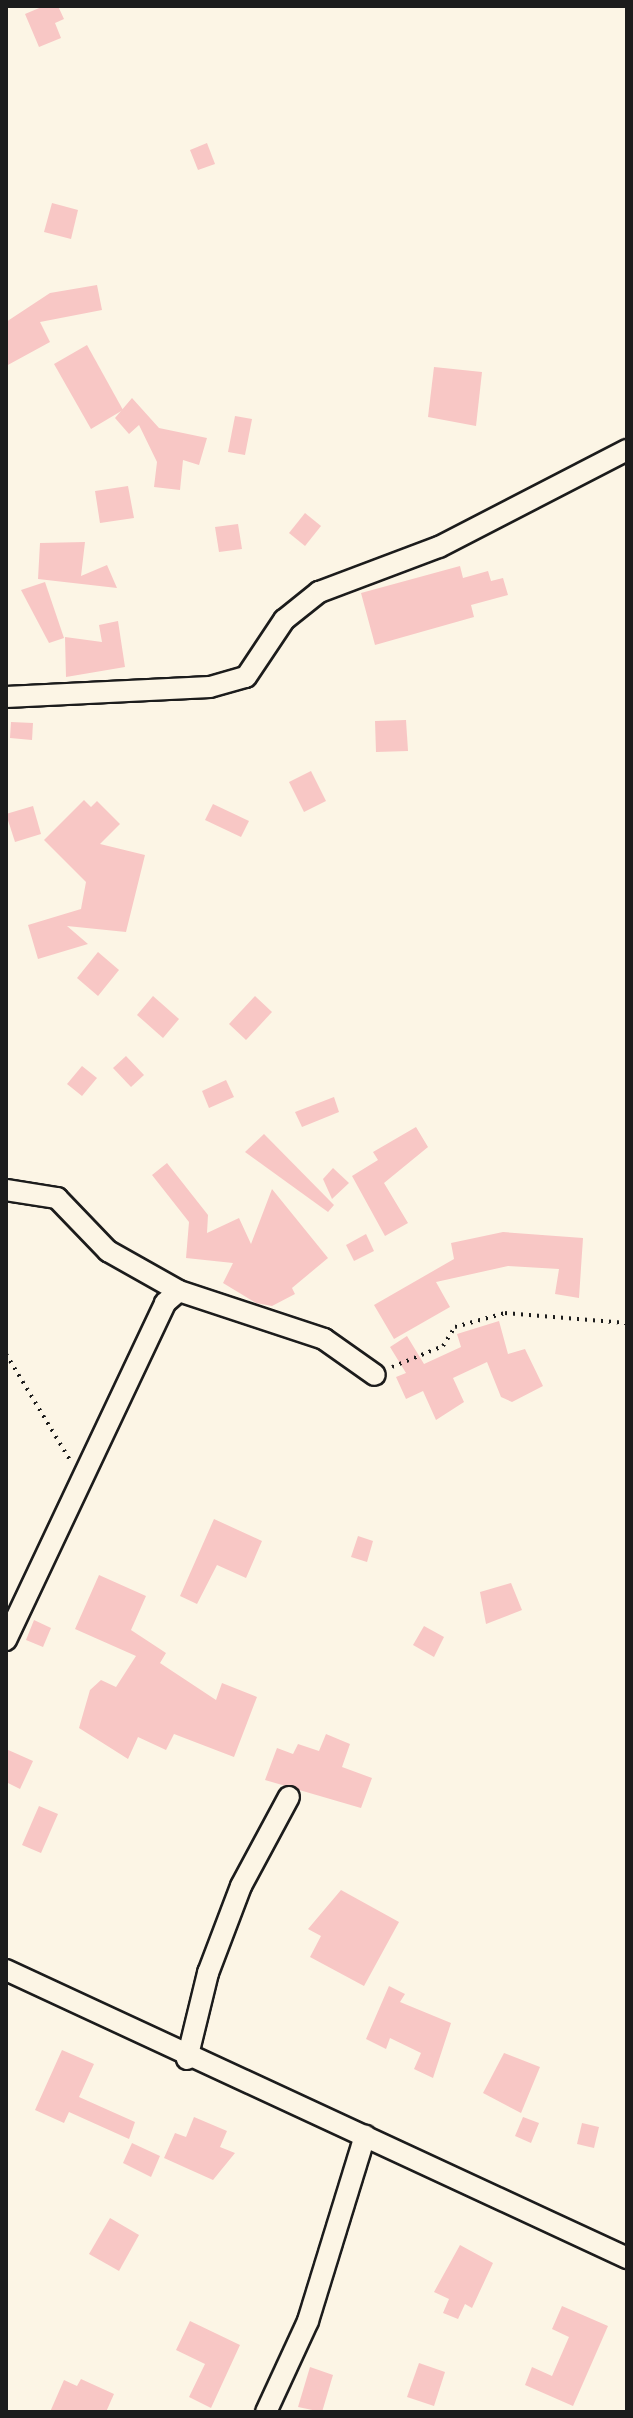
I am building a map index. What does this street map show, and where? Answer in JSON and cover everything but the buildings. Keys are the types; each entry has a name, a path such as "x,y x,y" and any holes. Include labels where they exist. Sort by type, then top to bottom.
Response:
{"street":[{"path":"6,697 210,687 246,677 284,620 319,592 439,547 627,450"},
{"path":"6,1190 57,1198 108,1251 179,1291 324,1339 375,1375"},
{"path":"6,1640 165,1303 179,1291"},
{"path":"187,2059 208,1973 241,1886 289,1797"},
{"path":"7,1973 187,2059 365,2136 627,2258"},
{"path":"266,2412 308,2321 365,2136"}],"path":[{"path":"375,1375 443,1346 455,1327 505,1313 627,1323"},
{"path":"6,1354 82,1483"}]}
